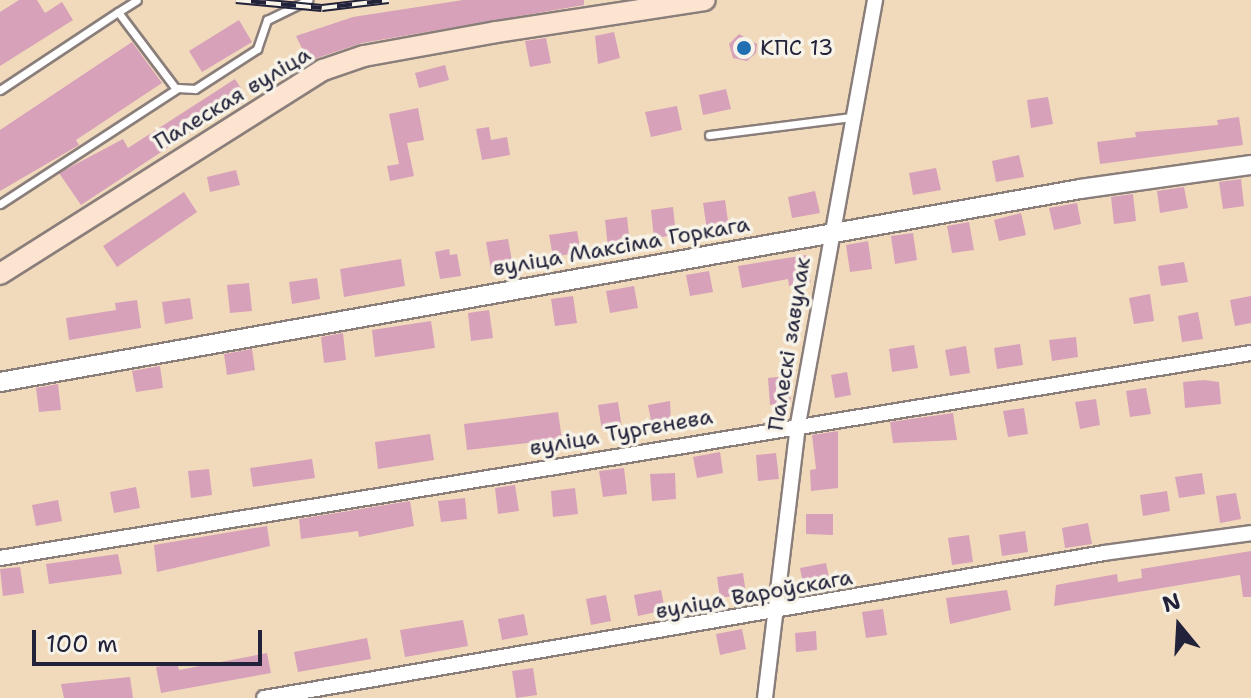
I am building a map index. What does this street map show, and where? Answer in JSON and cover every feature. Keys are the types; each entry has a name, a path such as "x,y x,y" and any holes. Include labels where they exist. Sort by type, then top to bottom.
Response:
{"main road":[{"name":"Палеская вуліца","path":"0,274 323,70 364,56 705,0"}],"street":[{"name":"Палескі завулак","path":"765,698 779,613 798,424 829,233 875,0"},
{"name":"вуліца Максіма Горкага","path":"0,382 829,233 1251,165"},
{"name":"вуліца Тургенева","path":"0,558 798,424 1251,353"},
{"name":"вуліца Вароўскага","path":"264,698 779,613 1104,553 1251,533"}],"lane":[{"path":"0,90 137,0"},
{"path":"0,204 176,89 195,89 257,49 267,20 308,0"},
{"path":"118,12 176,89"},
{"path":"709,135 852,117"}],"building":[{"path":"19,0 37,0 45,13 62,2 73,20 0,66 0,12"},
{"path":"463,0 584,0 584,5 362,43 308,61 296,36 353,17"},
{"path":"239,20 252,42 202,72 189,51"},
{"path":"614,32 620,58 598,64 595,36"},
{"name":"КПС 13","path":"739,34 757,44 756,53 747,61 733,58 729,44"},
{"path":"546,38 551,63 530,67 525,41"},
{"path":"132,42 162,83 76,140 79,145 0,191 0,130"},
{"path":"445,65 449,80 419,88 415,73"},
{"path":"235,79 246,96 81,205 59,173 123,139 128,148"},
{"path":"726,89 731,109 703,115 699,95"},
{"path":"1048,97 1053,124 1031,128 1027,100"},
{"path":"677,106 682,130 651,137 645,112"},
{"path":"418,108 424,140 407,143 414,176 390,181 387,166 399,164 389,114"},
{"path":"1239,117 1243,145 1100,164 1097,142 1136,137 1135,132 1218,125 1217,120"},
{"path":"489,127 491,140 507,137 510,155 482,160 476,129"},
{"path":"1019,155 1024,177 996,182 992,161"},
{"path":"936,168 941,190 913,195 909,173"},
{"path":"236,170 240,185 210,192 207,177"},
{"path":"1241,179 1244,206 1223,209 1219,182"},
{"path":"1184,187 1188,208 1160,213 1157,191"},
{"path":"815,191 820,213 792,218 788,197"},
{"path":"184,192 197,212 117,267 103,246"},
{"path":"1133,194 1136,221 1114,224 1111,197"},
{"path":"725,200 729,228 707,230 703,203"},
{"path":"1077,203 1081,224 1054,230 1049,208"},
{"path":"673,207 676,235 654,238 651,210"},
{"path":"1021,213 1026,235 999,241 994,220"},
{"path":"627,217 630,245 608,248 605,220"},
{"path":"969,222 974,250 952,253 947,226"},
{"path":"577,231 581,252 553,257 549,235"},
{"path":"913,233 917,260 895,264 891,236"},
{"path":"508,239 513,266 491,270 486,242"},
{"path":"868,241 872,269 850,272 846,245"},
{"path":"449,249 450,255 457,254 461,276 440,279 435,252"},
{"path":"806,255 811,282 789,286 788,279 742,288 738,266"},
{"path":"401,259 405,286 344,297 340,269"},
{"path":"1184,262 1188,282 1161,286 1158,266"},
{"path":"709,271 713,292 690,296 686,275"},
{"path":"317,278 320,299 292,304 289,282"},
{"path":"249,283 252,311 230,313 227,285"},
{"path":"634,286 638,308 610,313 606,291"},
{"path":"1150,294 1154,321 1134,324 1129,298"},
{"path":"573,296 577,323 555,326 551,299"},
{"path":"1251,296 1251,323 1235,326 1230,300"},
{"path":"190,298 193,319 165,324 162,302"},
{"path":"137,300 141,328 69,340 66,318 116,310 115,303"},
{"path":"489,310 493,338 471,341 468,313"},
{"path":"1198,312 1203,339 1182,342 1178,316"},
{"path":"431,321 435,348 375,357 372,330"},
{"path":"343,333 346,360 324,363 321,337"},
{"path":"1076,337 1078,357 1052,361 1049,340"},
{"path":"1020,344 1023,365 997,369 994,348"},
{"path":"914,345 918,368 892,372 889,349"},
{"path":"966,346 970,373 950,376 945,350"},
{"path":"252,349 255,370 227,375 224,354"},
{"path":"160,366 163,388 136,392 132,371"},
{"path":"847,372 851,395 835,398 831,375"},
{"path":"788,376 791,402 770,405 768,378"},
{"path":"1183,382 1219,382 1221,404 1185,408"},
{"path":"58,384 61,410 39,412 36,388"},
{"path":"1146,388 1151,414 1130,417 1126,391"},
{"path":"1096,399 1100,425 1080,429 1075,402"},
{"path":"670,401 671,422 652,426 648,405"},
{"path":"618,402 622,428 602,431 598,405"},
{"path":"1024,408 1028,434 1008,437 1003,411"},
{"path":"558,412 562,439 467,450 464,424"},
{"path":"953,413 957,440 893,443 890,422"},
{"path":"838,431 838,488 811,491 810,470 816,469 812,435"},
{"path":"430,434 434,460 378,469 375,442"},
{"path":"720,452 723,473 697,478 693,457"},
{"path":"776,453 779,479 758,481 756,455"},
{"path":"312,459 315,478 253,487 250,468"},
{"path":"624,468 627,494 603,497 599,471"},
{"path":"209,469 212,495 191,498 188,471"},
{"path":"675,473 676,499 652,501 650,474"},
{"path":"1202,473 1205,494 1179,498 1175,477"},
{"path":"515,485 519,511 498,514 495,488"},
{"path":"136,487 140,508 114,513 110,492"},
{"path":"575,488 578,514 553,517 551,491"},
{"path":"1167,491 1170,511 1143,516 1140,495"},
{"path":"1236,493 1241,519 1220,523 1216,496"},
{"path":"465,498 467,519 441,522 438,501"},
{"path":"58,500 62,521 36,526 32,505"},
{"path":"410,501 414,526 359,537 358,531 301,539 299,519"},
{"path":"806,514 833,514 833,535 806,534"},
{"path":"1088,523 1092,544 1065,548 1062,528"},
{"path":"267,526 270,546 157,572 154,545"},
{"path":"1025,531 1028,552 1002,556 999,535"},
{"path":"969,535 973,562 952,565 948,538"},
{"path":"1251,551 1251,597 1243,597 1240,575 1054,606 1056,585 1117,574 1118,582 1142,578 1141,569"},
{"path":"118,554 122,574 49,584 46,564"},
{"path":"826,563 830,583 804,589 800,568"},
{"path":"20,567 24,593 3,596 0,569"},
{"path":"743,573 746,594 720,598 717,577"},
{"path":"661,590 665,610 638,616 634,595"},
{"path":"1007,590 1011,610 950,624 946,598"},
{"path":"606,595 611,621 591,625 586,599"},
{"path":"883,609 887,635 866,638 862,612"},
{"path":"524,614 528,635 502,640 498,619"},
{"path":"463,620 468,646 405,657 400,630"},
{"path":"742,629 746,649 720,655 716,634"},
{"path":"816,631 817,650 796,652 795,633"},
{"path":"367,638 371,659 298,672 294,652"},
{"path":"267,653 271,673 161,693 156,667 177,663 179,670"},
{"path":"533,668 537,695 516,698 512,671"},
{"path":"130,677 133,698 64,698 61,684"}],"railway":[{"path":"236,0 322,8 389,0"}],"place":[{"name":"КПС 13","path":"744,48"}]}
